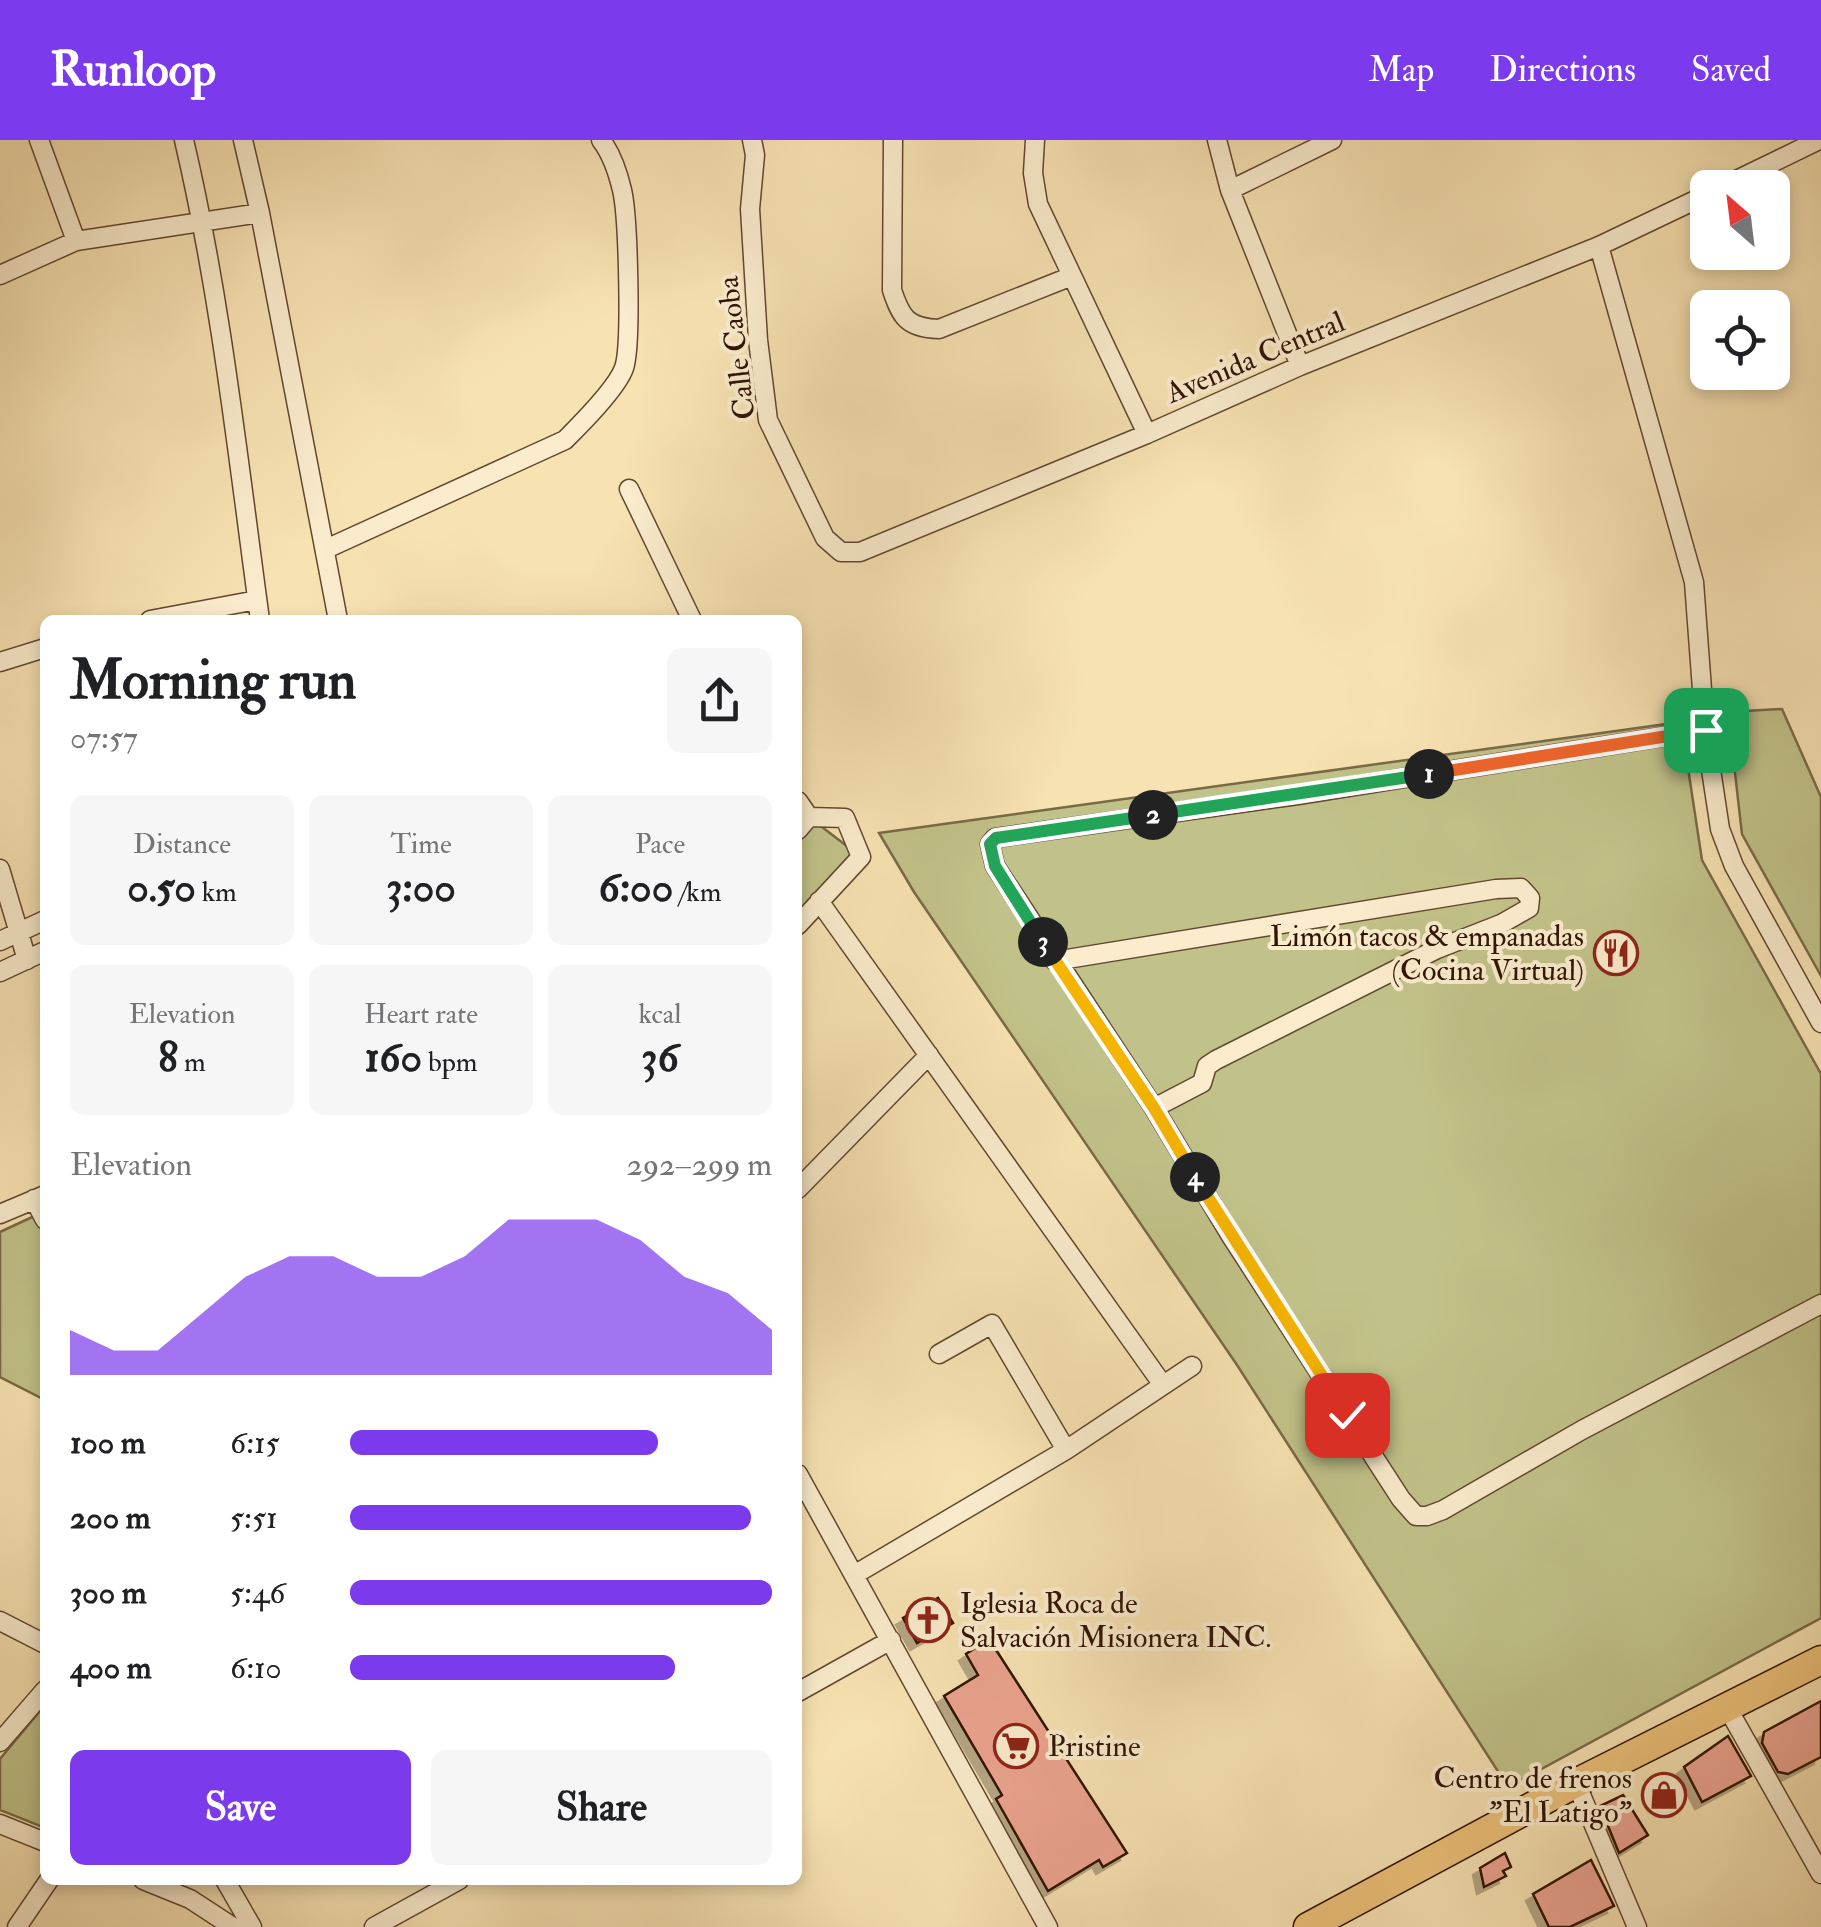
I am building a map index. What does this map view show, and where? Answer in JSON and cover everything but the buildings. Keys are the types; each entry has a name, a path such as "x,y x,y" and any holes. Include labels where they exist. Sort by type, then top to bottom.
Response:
{"main road":[{"path":"1308,1927 1576,1784 1821,1660"}],"street":[{"path":"39,140 76,242"},
{"path":"184,140 204,222 236,420 259,615"},
{"path":"243,140 337,615"},
{"path":"326,549 565,440 595,409 624,368 628,296 623,191 601,140"},
{"name":"Calle Caoba","path":"752,140 750,209 758,340 768,420 825,538"},
{"path":"892,140 892,290 899,312 908,321 921,328 940,329 1072,276"},
{"path":"1034,140 1033,173 1038,204 1147,434"},
{"path":"1218,140 1230,190 1300,366"},
{"path":"1230,190 1332,140"},
{"path":"1757,170 1819,140"},
{"name":"Avenida Central","path":"825,538 842,552 860,552 1147,434 1300,366 1598,246 1690,203"},
{"path":"0,275 76,242 260,213"},
{"path":"1598,246 1694,582 1706,730 1720,829 1734,866 1821,1023"},
{"path":"629,489 690,615"},
{"path":"177,615 257,600"},
{"path":"0,662 40,650"},
{"path":"1706,730 996,838 990,844 995,866 1055,962 1154,1108 1231,1236 1401,1500 1416,1516 1442,1510 1582,1430 1821,1304"},
{"path":"802,920 860,857 845,818 803,824"},
{"path":"0,869 8,937 27,960"},
{"path":"1055,962 1496,888 1521,888 1530,898 1529,908 1500,924 1437,949 1216,1060 1207,1066 1202,1083 1154,1108"},
{"path":"819,901 1163,1386"},
{"path":"8,937 40,922"},
{"path":"0,972 40,954"},
{"path":"802,1185 930,1054"},
{"path":"0,1214 40,1197"},
{"path":"940,1354 992,1324 1066,1450"},
{"path":"854,1575 1066,1450 1192,1366"},
{"path":"802,1481 1048,1927"},
{"path":"0,1621 40,1641"},
{"path":"802,1690 891,1640"},
{"path":"0,1742 40,1696"},
{"path":"1728,1709 1821,1874"},
{"path":"1576,1784 1637,1927"},
{"path":"0,1824 40,1840"},
{"path":"17,1927 46,1885"},
{"path":"155,1885 190,1899 233,1927"},
{"path":"229,1885 252,1927"},
{"path":"374,1927 449,1885"}],"green space":[{"path":"1782,709 1821,797 1821,976 1742,834 1728,712"},
{"path":"1681,722 1702,860 1821,1074 1821,1618 1508,1787 1237,1365 914,892 879,833"},
{"path":"809,817 861,857 802,921 802,825"},
{"path":"40,1213 40,1397 0,1377 0,1232"},
{"path":"40,1711 40,1826 0,1810 0,1759"}],"place":[{"name":"Limón tacos & empanadas (Cocina Virtual)","path":"1616,953"},
{"name":"Iglesia Roca de Salvación Misionera INC.","path":"928,1620"},
{"name":"Pristine","path":"1016,1746"},
{"name":"Centro de frenos \"El Latigo\"","path":"1664,1795"}],"route":[{"path":"1347,1415 1154,1108 1055,962 995,866 990,844 1004,835 1298,795 1706,730"}]}
